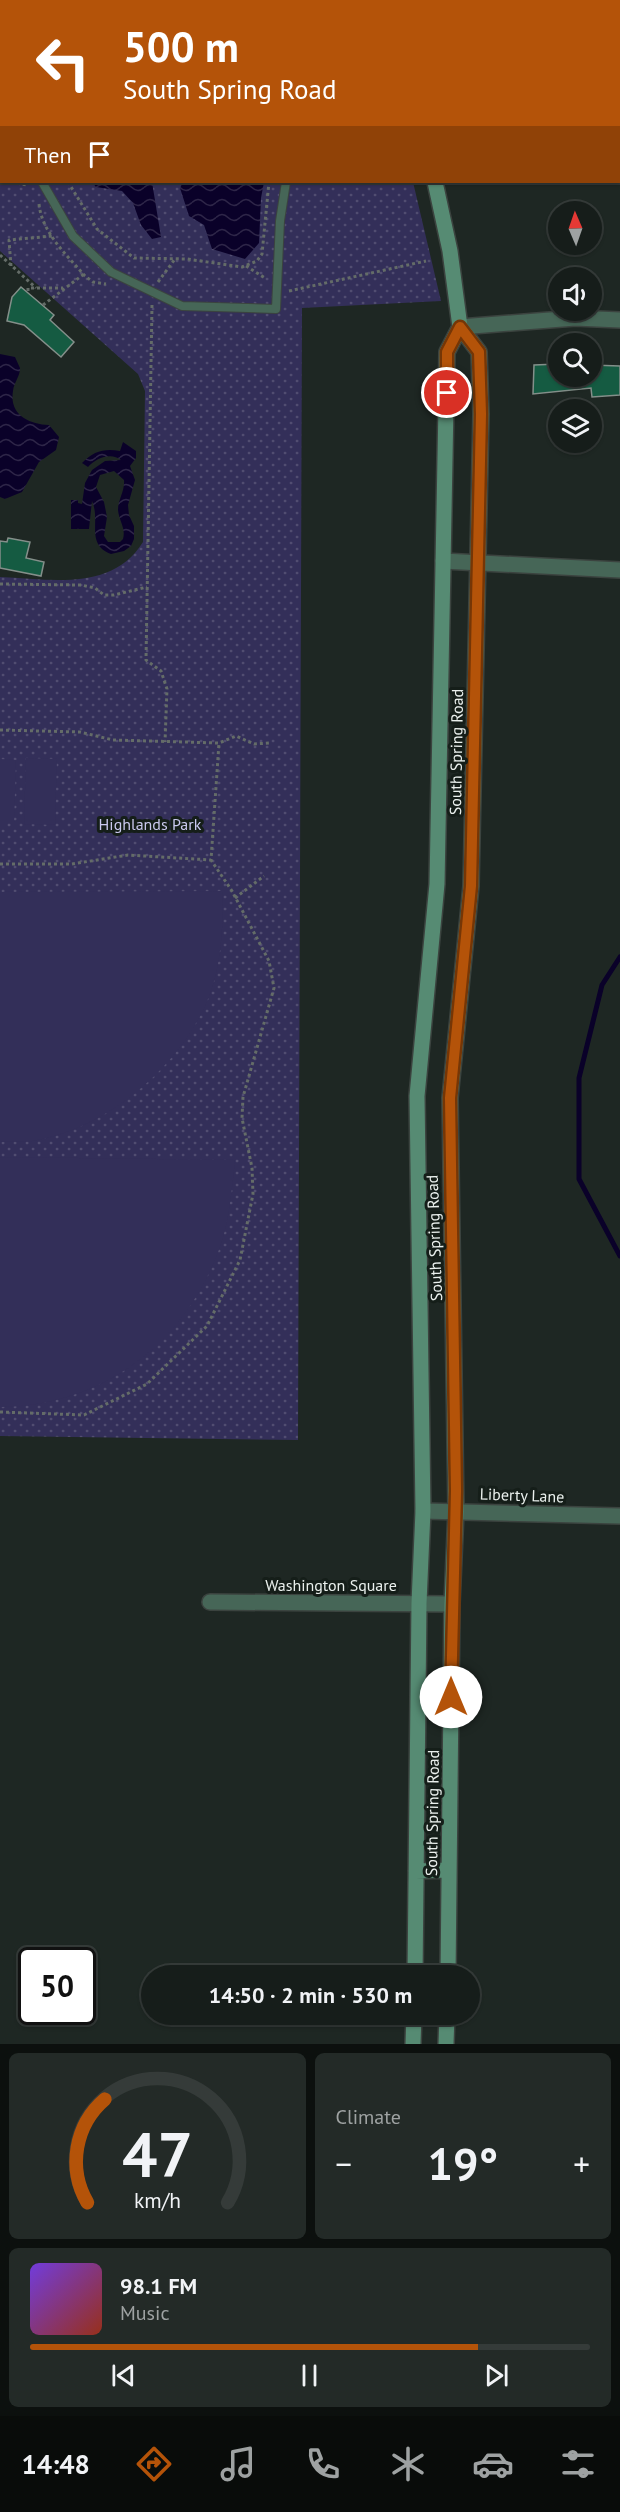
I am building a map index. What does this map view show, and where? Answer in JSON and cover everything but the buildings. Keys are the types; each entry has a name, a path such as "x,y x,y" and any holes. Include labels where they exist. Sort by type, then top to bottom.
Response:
{"main road":[{"name":"South Spring Road","path":"435,183 450,251 460,327 479,352 471,886 450,1098 456,1511 452,1604 448,1965"},
{"name":"South Spring Road","path":"414,1965 418,1603 423,1511 417,1096 437,884 447,352 460,327"},
{"path":"416,1871 449,1870"},
{"path":"413,2044 414,2025"},
{"path":"446,2044 447,2025"}],"street":[{"path":"460,327 575,318 620,320"},
{"path":"443,561 620,570"},
{"name":"Liberty Lane","path":"423,1511 620,1516"},
{"name":"Washington Square","path":"210,1602 452,1604"}],"lane":[{"path":"43,183 73,236 111,272 182,306 276,309 280,221 286,183"}],"path":[{"path":"69,183 97,229 134,258 175,259 246,266 290,291 426,261"},
{"path":"246,266 257,261 262,254 269,183"},
{"path":"11,266 9,240 52,236"},
{"path":"0,255 36,288"},
{"path":"165,742 167,688 161,671 146,660 152,292 175,259"},
{"path":"43,305 84,274"},
{"path":"28,291 28,288 65,288"},
{"path":"0,584 81,585 94,588 104,595 114,596 147,587"},
{"path":"0,730 80,732 113,740 165,742 219,743 236,736 254,744 269,744"},
{"path":"0,1412 84,1415 147,1384 207,1326 240,1260 253,1194 252,1168 242,1118 243,1096 274,988 269,961 235,898 211,860 219,743"},
{"path":"0,864 72,864 128,855 211,860"},
{"path":"235,898 264,876"}],"green space":[{"name":"Highlands Park","path":"0,183 413,183 441,301 302,308 298,1440 0,1436 0,577 59,580 98,576 115,569 130,558 143,542 145,391 138,374 0,251"},
{"path":"26,758 57,759 55,825 24,824"},
{"path":"0,759 16,760 14,823 0,823"},
{"path":"222,891 222,933 211,991 193,1029 157,1074 111,1110 86,1124 32,1141 0,1142 0,892"},
{"path":"0,1157 235,1160 229,1211 222,1241 207,1277 188,1309 165,1337 138,1361 108,1380 75,1395 39,1404 0,1407"}],"water":[{"path":"93,183 152,183 161,237 152,239 141,225 133,203 122,191 96,187"},
{"path":"182,183 264,183 259,243 245,259 212,249 204,225 189,216 180,188"},
{"path":"0,354 15,357 20,368 13,391 14,406 17,412 34,423 49,425 59,437 56,450 39,462 22,492 5,499 0,497"},
{"path":"123,442 136,451 136,458 130,466 135,480 128,505 134,526 134,539 131,546 124,551 111,554 98,544 92,501 89,529 71,529 71,500 78,500 78,503 82,504 85,483 92,470 105,461 121,460 108,456 95,461 88,467 82,463 100,451 120,451","holes":["114,471 124,480 118,510 124,531 123,539 120,542 108,542 104,536 107,517 104,502 96,487 100,475"]}],"waterway":[{"path":"620,957 602,985 579,1078 579,1179 620,1256"}],"route":[{"path":"447,393 447,352 460,327 479,352 481,414 471,886 450,1098 456,1390 456,1511 451,1697"}]}
